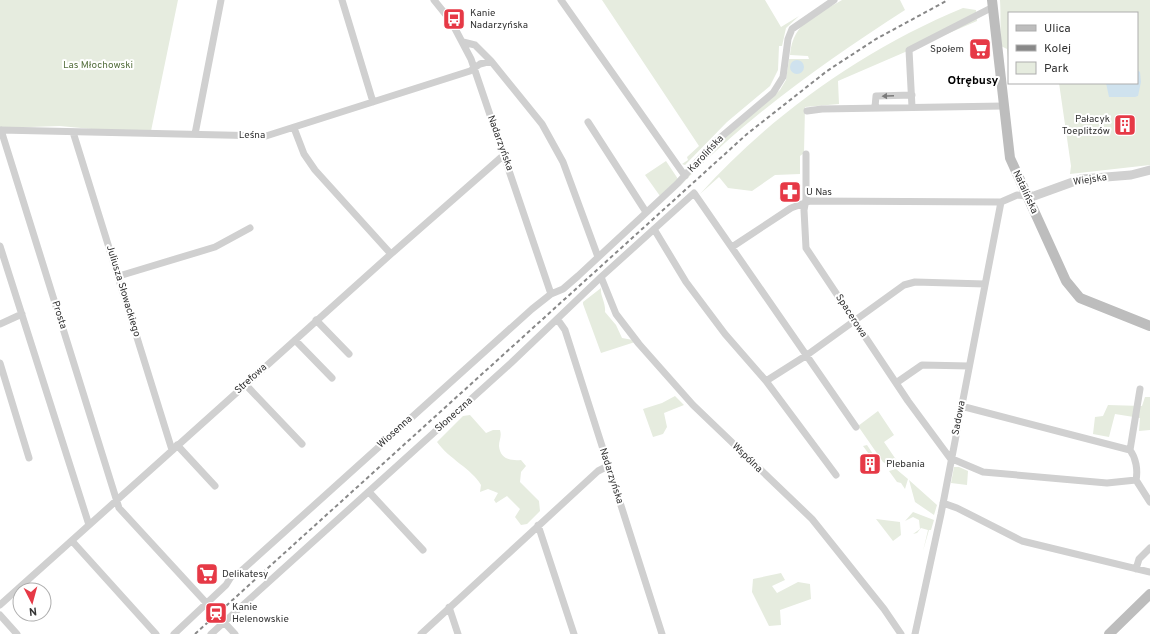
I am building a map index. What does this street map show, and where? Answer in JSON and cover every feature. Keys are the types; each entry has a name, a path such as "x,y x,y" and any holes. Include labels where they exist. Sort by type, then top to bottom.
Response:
{"main road":[{"name":"Natalińska","path":"993,4 1003,106 1010,158 1066,281 1080,298 1150,326"},
{"path":"1109,634 1150,594"}],"street":[{"path":"195,134 221,0"},
{"path":"342,0 373,102"},
{"name":"Nadarzyńska","path":"434,0 451,20 463,42 474,69 551,294"},
{"path":"561,0 685,176"},
{"name":"Karolińska","path":"551,294 563,289 685,176 714,143 777,88 784,74 788,39 792,29 825,2 834,0"},
{"path":"912,107 909,50 993,4"},
{"path":"463,42 475,45 542,124 563,162 598,257"},
{"name":"Leśna","path":"0,130 263,137 474,69 480,64 490,61"},
{"path":"876,108 876,96 912,95"},
{"path":"807,111 912,107 1003,106"},
{"path":"588,122 646,212"},
{"path":"294,128 304,154 315,170 391,254"},
{"name":"Prosta","path":"0,130 118,499 119,508 235,634"},
{"name":"Juliusza Słowackiego","path":"73,132 175,448"},
{"name":"Strefowa","path":"0,605 316,320 504,154"},
{"name":"Spacerowa","path":"806,154 806,248 896,383 942,448 952,459"},
{"name":"Wiejska","path":"1131,175 1150,170"},
{"name":"Wiejska","path":"1027,196 1034,196 1081,179 1131,175 1150,176"},
{"name":"Słoneczna","path":"211,634 558,320 601,277 694,194 732,247"},
{"path":"856,427 732,247 791,208 814,201 1001,202 1017,195 1027,196"},
{"name":"Sadowa","path":"915,634 952,459 1001,202"},
{"path":"119,276 215,247 250,228"},
{"path":"654,229 686,282 725,334 766,381 836,476"},
{"path":"0,246 89,525"},
{"name":"Wspólna","path":"601,277 616,314 639,344 693,406 812,519 884,609 901,634"},
{"path":"766,381 807,355 904,285 914,282 985,284"},
{"name":"Wiosenna","path":"174,634 226,585 236,580 240,572 532,309 551,294"},
{"path":"0,324 22,314"},
{"path":"316,320 349,354"},
{"name":"Nadarzyńska","path":"558,320 565,330 662,634"},
{"path":"295,340 332,378"},
{"path":"0,362 29,458"},
{"path":"896,383 922,365 969,366"},
{"path":"245,384 302,444"},
{"path":"1140,389 1130,450 1133,455 1137,477 1150,502"},
{"path":"961,406 1130,450"},
{"path":"175,448 215,486"},
{"path":"952,459 984,472 1107,483 1137,477"},
{"path":"420,634 598,471 608,466"},
{"path":"369,492 423,550"},
{"path":"943,503 957,508 1022,541 1150,572"},
{"path":"538,525 574,634"},
{"path":"72,540 156,634"},
{"path":"1136,569 1139,559 1150,548"},
{"path":"449,607 458,634"},
{"path":"0,615 17,634"}],"green space":[{"name":"Las Młochowski","path":"0,0 178,0 151,131 113,131 60,126 0,128"},
{"path":"602,0 765,0 781,27 799,16 786,28 782,46 779,46 778,70 770,86 727,122 685,165 682,164 688,160 687,157 699,146"},
{"path":"842,0 900,0 905,10 816,70 787,92 732,137 680,186 679,185 714,147 780,90 786,80 789,59 809,59 808,56 790,55 792,43 796,34 808,20"},
{"path":"1000,0 1150,0 1150,165 1070,174 1071,166 1059,84 1138,84 1138,12 1008,12 1008,58 1007,49 1001,46"},
{"path":"963,8 976,10 977,21 838,81 839,104 805,107 804,153 800,156 800,174 775,175 752,191 728,188 719,177 700,194 758,137 821,86 890,43 926,24"},
{"path":"666,161 678,179 660,196 645,175"},
{"path":"601,288 605,312 616,325 622,338 633,340 635,342 601,353 583,302"},
{"path":"675,396 684,405 664,413 667,427 663,434 653,437 643,409 662,403"},
{"path":"1145,397 1150,397 1150,430 1139,431 1140,418 1115,414 1109,437 1093,434 1095,417 1103,416 1108,405 1142,406"},
{"path":"878,411 894,435 884,442 897,461 889,465 883,462 858,426"},
{"path":"470,415 486,433 493,430 500,430 501,435 499,446 501,454 513,460 521,460 526,466 521,472 520,482 539,501 540,511 527,524 521,525 515,517 520,509 507,496 496,503 494,500 498,493 488,489 480,492 481,485 477,479 448,454 437,442 463,416"},
{"path":"867,445 881,466 877,465 863,446"},
{"path":"954,467 959,467 968,471 967,485 951,483"},
{"path":"896,469 908,479 905,489 901,483 897,482 889,471"},
{"path":"909,480 937,505 934,515 915,502"},
{"path":"913,512 934,520 931,530 929,530 923,551 928,530 921,528 917,533 913,534 920,529 919,520 913,517 905,521"},
{"path":"876,519 900,522 901,535 893,541"},
{"path":"781,573 785,580 772,586 777,593 798,582 810,584 811,599 780,610 781,625 769,626 752,592 753,579"}],"water":[{"path":"797,60 802,62 804,67 802,72 797,74 792,72 790,67 792,62"},
{"path":"1138,71 1140,72 1141,82 1138,96 1109,97 1106,84 1138,84"}],"railway":[{"path":"195,634 747,134 827,71 876,39 948,0"}],"place":[{"name":"Kanie Nadarzyńska","path":"454,19"},
{"name":"Społem","path":"980,49"},
{"name":"Pałacyk Toeplitzów","path":"1125,125"},
{"name":"U Nas","path":"790,192"},
{"name":"Plebania","path":"870,464"},
{"name":"Delikatesy","path":"207,574"},
{"name":"Kanie Helenowskie","path":"216,613"}],"district":[{"name":"Otrębusy","path":"973,81"}]}
